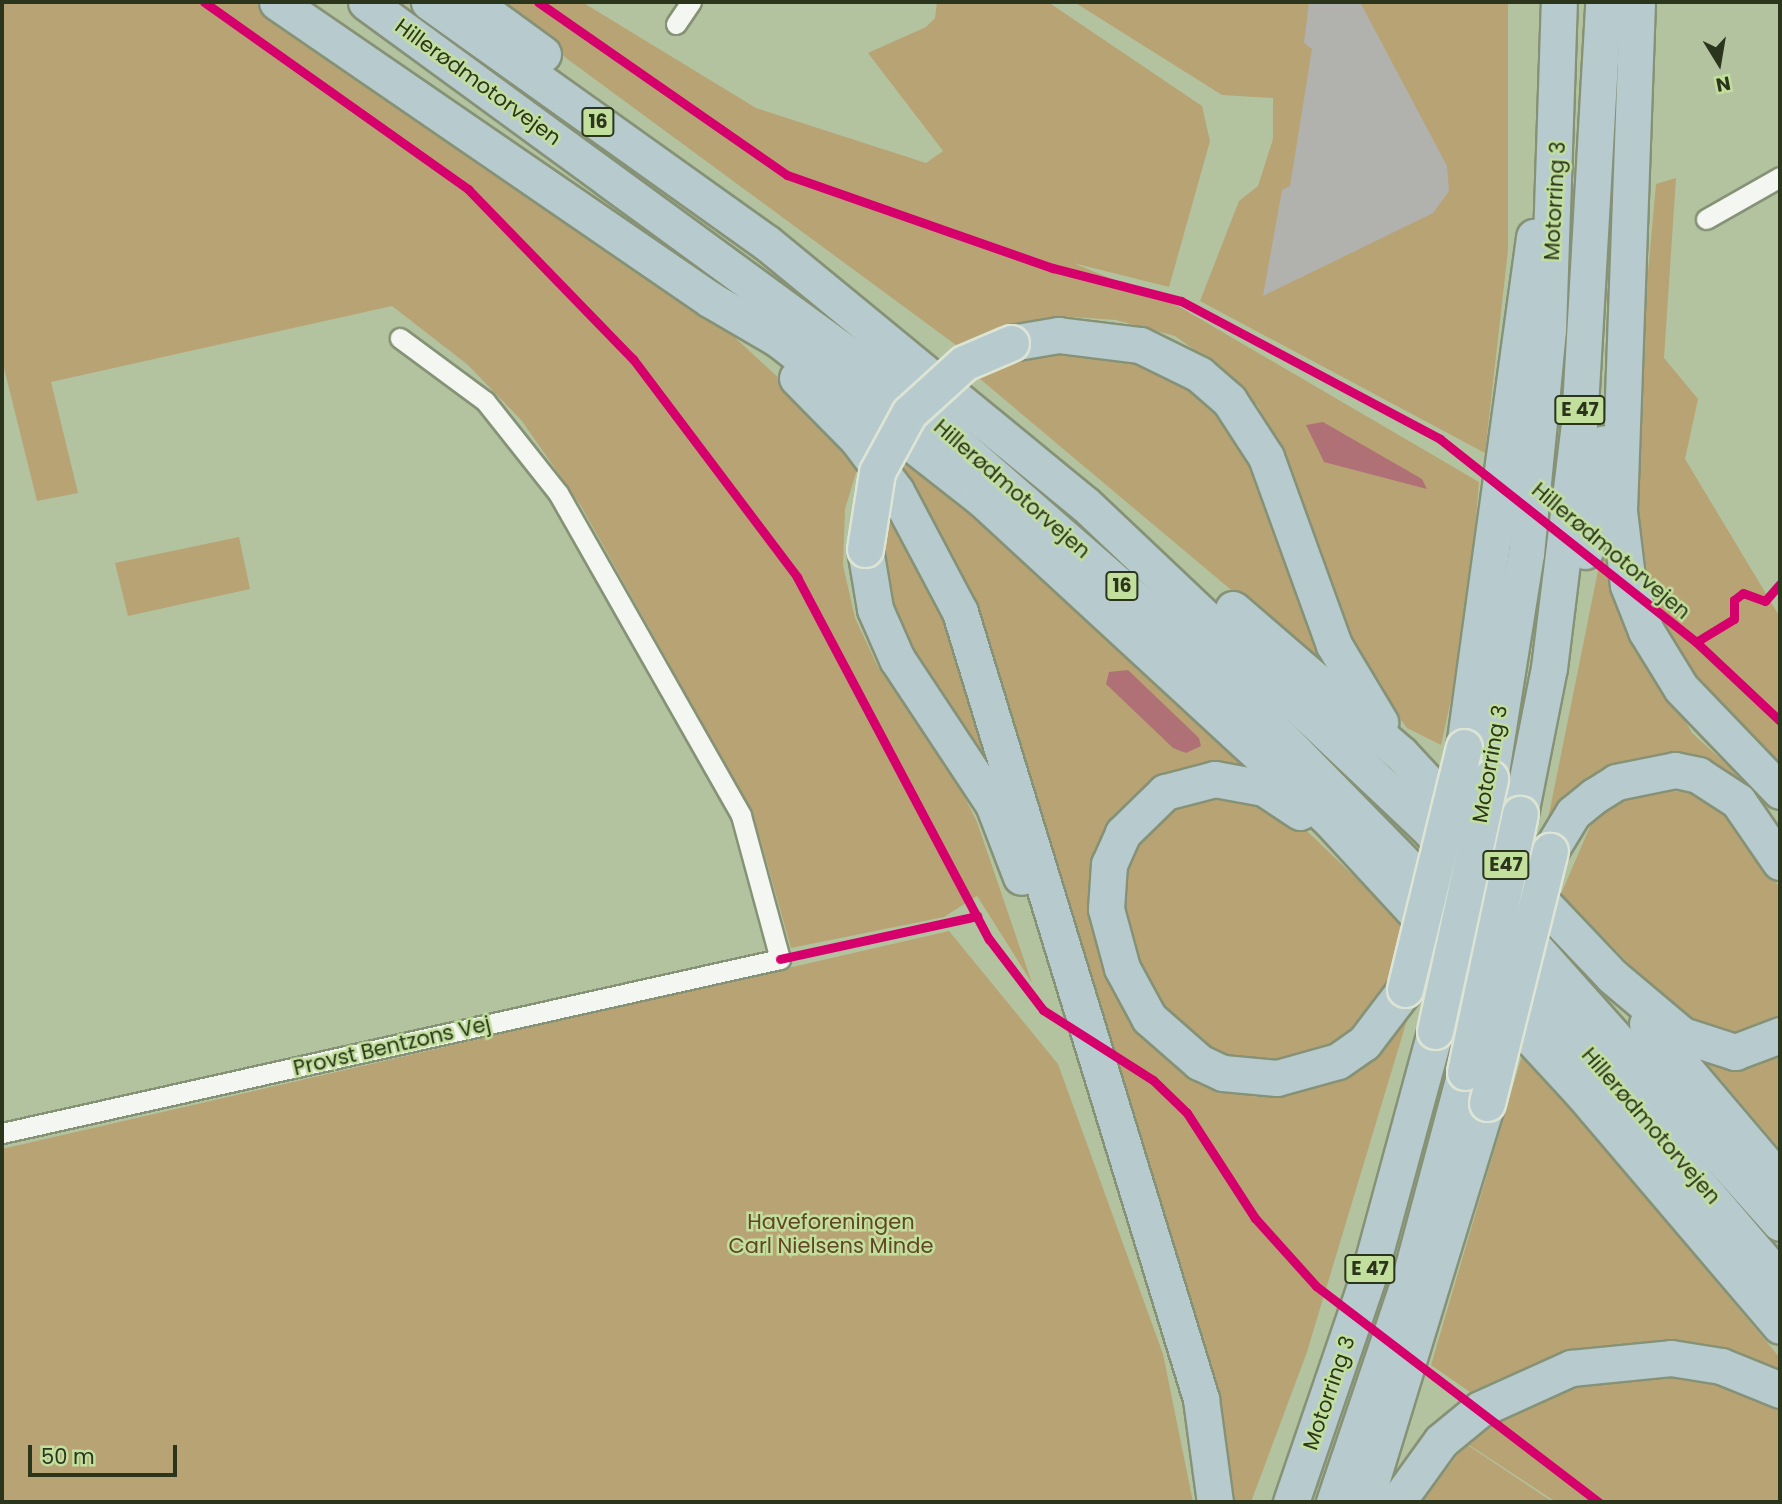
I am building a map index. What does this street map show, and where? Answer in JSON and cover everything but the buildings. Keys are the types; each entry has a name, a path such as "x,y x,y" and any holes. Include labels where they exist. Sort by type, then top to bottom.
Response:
{"highway":[{"path":"278,2 506,156 711,300 778,339 981,498 1184,678 1328,818 1366,863 1581,1093 1780,1326"},
{"path":"314,2 506,156"},
{"name":"Hillerødmotorvejen","path":"366,2 886,382 1180,638 1387,838 1561,1023 1780,1279"},
{"name":"Hillerødmotorvejen","path":"429,2 767,243 1085,504 1424,825 1688,1112 1780,1223"},
{"path":"472,2 694,167 767,243"},
{"name":"Motorring 3","path":"1291,1502 1370,1271 1435,1031 1490,778 1526,554 1548,330 1561,78 1559,2"},
{"name":"Motorring 3","path":"1334,1502 1409,1281 1465,1072 1549,668 1579,424 1603,2"},
{"path":"1637,2 1619,511 1628,585 1646,631 1681,688 1780,792"},
{"path":"1366,863 1264,788 1242,780 1188,784 1145,805 1123,833 1106,884 1111,935 1136,996 1174,1046 1223,1073 1247,1078 1307,1073 1338,1061 1364,1044 1405,989 1465,747 1521,313 1561,78"},
{"path":"1549,668 1588,540 1627,285"},
{"path":"711,300 857,439 931,550 986,687 1116,1135 1201,1399 1215,1502"},
{"path":"1116,1135 1008,839 971,767 897,659 875,609 865,549 877,472 909,413 964,363 1012,343 1058,335 1140,345 1199,374 1229,400 1266,457 1334,645 1401,754"},
{"path":"1085,504 1248,620 1401,754"},
{"name":"E47","path":"1401,754 1612,976"},
{"path":"1365,1502 1487,1103 1550,851 1573,813 1616,782 1675,770 1698,775 1738,801 1780,862"},
{"path":"1612,976 1703,1047 1735,1052 1780,1035"},
{"path":"1612,976 1780,1181"},
{"path":"1396,1502 1441,1441 1480,1409 1571,1368 1671,1358 1721,1366 1780,1390"}],"street":[{"path":"676,24 691,2"},
{"path":"1706,219 1780,177"},
{"name":"Provst Bentzons Vej","path":"2,1131 780,959 741,815 558,493 485,401 400,338"}],"green space":[{"path":"2,2 259,2 564,210 730,333 809,406 859,463 845,509 843,565 855,618 878,667 951,770 977,822 1032,983 977,896 944,917 791,948 760,838 728,769 581,506 522,421 468,365 392,306 51,382 78,493 37,501 2,360"},
{"path":"490,2 582,2 756,108 926,163 943,151 868,53 926,27 935,18 937,2 1048,2 1202,106 1210,141 1169,287 1073,263 1178,306 1479,482 1467,626 1441,745 1407,728 1355,656 1278,444 1258,406 1217,366 1175,336 1116,320 1058,316 998,327 956,345"},
{"path":"1074,2 1508,2 1508,250 1485,453 1200,301 1239,201 1258,186 1273,139 1273,98 1222,95"},
{"path":"1676,178 1664,358 1698,399 1685,459 1780,617 1780,769 1675,655 1642,579 1635,512 1639,371 1656,184"},
{"path":"1026,350 1151,350 1245,431 1343,684 973,373"},
{"path":"900,445 1260,773 1184,774 1130,799 1113,822 1094,909 1111,986 1139,1033 1191,1081 1256,1097 1324,1084 1374,1057 1407,1020 1307,1352 1251,1502 1223,1502 1011,738 891,465"},
{"path":"879,493 923,557 994,784 880,611"},
{"path":"239,537 250,589 128,616 115,563"},
{"path":"1604,541 1647,652 1692,733 1747,783 1780,830 1780,837 1771,818 1704,770 1547,824"},
{"path":"1643,789 1702,793 1744,825 1780,889 1780,1019 1742,1037 1693,1029 1561,894 1595,815"},
{"path":"1238,792 1286,811 1405,925 1383,1010 1351,1042 1257,1065 1208,1052 1163,1020 1128,962 1116,860 1141,823 1188,796"},
{"name":"Haveforeningen Carl Nielsens Minde","path":"949,931 1058,1064 1163,1354 1193,1502 2,1502 2,1149"},
{"path":"1780,1044 1780,1149 1706,1062 1755,1059"},
{"path":"1523,1052 1780,1358 1780,1376 1635,1345 1533,1365 1470,1392 1431,1365"},
{"path":"1672,1367 1751,1390 1780,1406 1780,1502 1556,1502 1466,1443 1540,1394"},
{"path":"1466,1444 1553,1502 1421,1502"}],"shaded area":[{"path":"1323,422 1422,479 1427,489 1324,462 1306,425"},
{"path":"1128,670 1199,738 1201,746 1186,753 1173,748 1106,684 1109,672"}],"cycle path":[{"path":"204,2 468,189 633,359 797,577 989,939 1043,1010 1153,1080 1187,1113 1255,1218 1316,1286 1599,1502"},
{"path":"538,2 787,175 1053,268 1181,301 1440,439 1696,642 1780,721"},
{"path":"1696,642 1734,619 1734,600 1743,593 1765,601 1780,584"},
{"path":"780,959 977,916"}]}
